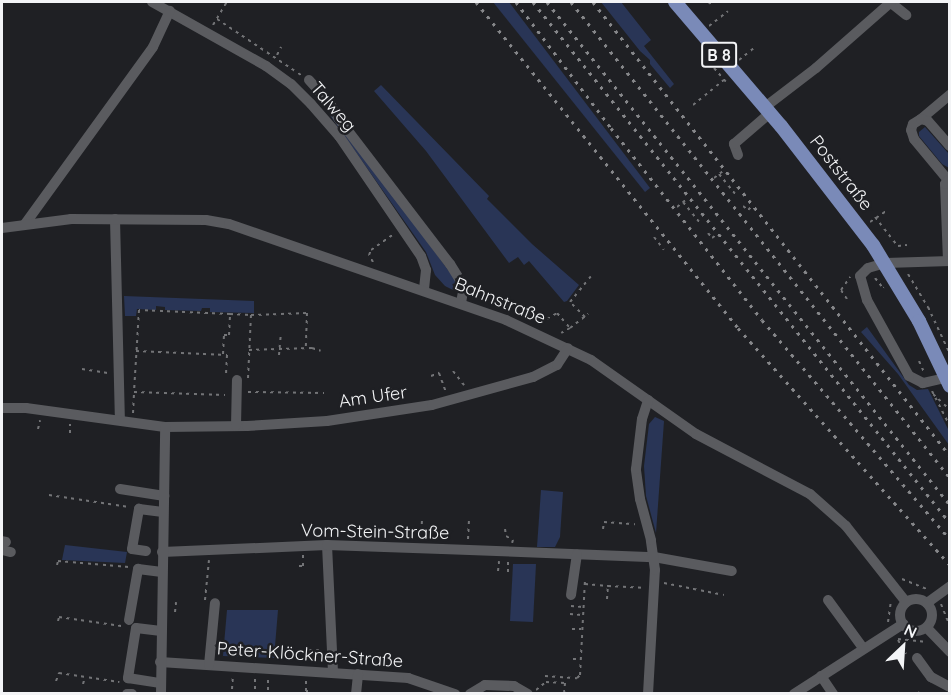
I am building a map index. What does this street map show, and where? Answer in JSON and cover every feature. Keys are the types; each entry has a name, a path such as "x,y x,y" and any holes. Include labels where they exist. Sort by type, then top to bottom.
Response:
{"main road":[{"name":"Poststraße","path":"675,2 768,110 886,263 919,321 947,382"}],"street":[{"name":"Talweg","path":"152,2 266,66 291,84 339,136 402,229 423,263 426,279 424,290"},
{"path":"738,155 734,144 768,110 891,2 906,15"},
{"path":"25,224 153,46 170,11"},
{"name":"Talweg","path":"309,80 329,102 339,119 450,264 464,286 461,303"},
{"path":"947,382 923,383 909,376 872,309 861,273 886,263 949,261 945,184 949,179 912,135 913,124 950,95"},
{"path":"921,119 928,121 950,146"},
{"name":"Bahnstraße","path":"2,228 71,219 206,220 229,224 461,303 568,348 600,365 696,434 794,484 823,504 846,526 906,602"},
{"path":"115,219 120,419"},
{"name":"Am Ufer","path":"2,408 26,408 120,419 165,427 327,421 432,405 533,377 557,365 568,348"},
{"path":"236,426 237,380"},
{"path":"648,400 640,427 636,469 640,499 654,556 648,693"},
{"path":"162,572 138,568 128,678 161,688 165,427"},
{"path":"120,489 164,496"},
{"path":"146,551 132,549 139,509 163,512"},
{"path":"327,545 333,672"},
{"name":"Vom-Stein-Straße","path":"162,552 327,545 421,548 654,556 732,571"},
{"path":"571,601 582,555"},
{"path":"927,603 950,586"},
{"path":"914,598 927,603 933,615 927,628 911,631 903,624 900,610 906,602 914,598"},
{"path":"828,600 863,648"},
{"path":"209,665 215,603"},
{"path":"133,624 161,631"},
{"path":"794,693 903,624"},
{"path":"927,628 950,652"},
{"path":"912,656 931,677 950,687"},
{"name":"Peter-Klöckner-Straße","path":"160,662 408,678 456,693"},
{"path":"356,693 358,674"},
{"path":"821,676 833,693"},
{"path":"470,693 485,685 514,686 531,693"},
{"path":"127,688 132,693"}],"path":[{"path":"213,24 227,2"},
{"path":"707,28 728,11"},
{"path":"217,19 258,44 309,80"},
{"path":"258,44 261,39"},
{"path":"736,62 756,46"},
{"path":"274,55 281,47"},
{"path":"693,105 718,82 724,80"},
{"path":"714,178 723,171"},
{"path":"719,174 735,194"},
{"path":"677,207 687,199"},
{"path":"683,202 699,222"},
{"path":"743,206 748,210 752,207"},
{"path":"870,222 888,210"},
{"path":"875,217 898,246 907,246"},
{"path":"371,250 402,229"},
{"path":"708,234 712,238 716,235"},
{"path":"654,237 664,250"},
{"path":"908,274 928,307 950,354"},
{"path":"558,334 586,316 570,302 591,276"},
{"path":"875,278 883,288"},
{"path":"132,421 139,310 251,315 307,313 306,349"},
{"path":"547,319 557,312 570,328"},
{"path":"223,354 224,335 229,335 230,314"},
{"path":"248,374 251,315"},
{"path":"279,355 281,334"},
{"path":"249,350 321,351"},
{"path":"136,351 223,354 227,355 226,373"},
{"path":"919,361 924,372"},
{"path":"82,369 119,374"},
{"path":"453,371 467,388"},
{"path":"431,376 439,373 447,394"},
{"path":"134,392 225,396 226,384"},
{"path":"391,388 390,395 394,394 397,411"},
{"path":"248,392 324,393"},
{"path":"950,410 932,392 950,426"},
{"path":"38,429 40,415"},
{"path":"70,420 70,433"},
{"path":"49,495 139,509"},
{"path":"468,550 469,518"},
{"path":"421,548 422,521"},
{"path":"603,529 604,522 641,525"},
{"path":"625,531 626,524"},
{"path":"545,676 577,678 580,675 585,584 582,555"},
{"path":"57,565 58,561 138,568"},
{"path":"498,571 499,561"},
{"path":"508,561 508,572"},
{"path":"585,584 652,585 724,595"},
{"path":"607,599 608,586"},
{"path":"571,601 584,607"},
{"path":"175,612 176,602"},
{"path":"570,614 583,615"},
{"path":"58,621 59,617 110,625 133,624"},
{"path":"572,629 582,629"},
{"path":"891,631 912,656"},
{"path":"574,638 582,639"},
{"path":"576,648 581,648"},
{"path":"573,659 580,659"},
{"path":"56,681 59,673 114,683 127,688"},
{"path":"83,684 85,677"},
{"path":"531,693 546,682 565,684 563,693"}],"shaded area":[{"path":"493,2 509,2 650,188 645,192"},
{"path":"601,2 621,2 651,40 644,46 674,84 670,88 650,64 650,60 640,51"},
{"path":"381,85 489,196 487,199 532,244 579,285 567,301 564,302 529,261 524,265 518,257 509,263 426,151 374,91"},
{"path":"331,110 459,285 459,293 445,286 435,275 426,252 329,114"},
{"path":"925,127 949,154 949,168 942,164 919,136 919,132"},
{"path":"124,296 254,301 254,313 210,312 210,308 202,308 201,311 165,310 165,307 156,306 156,310 137,309 136,316 125,316"},
{"path":"867,327 909,385 917,390 928,389 949,431 949,445 898,374 861,332"},
{"path":"655,417 664,421 656,533 646,496 644,466 649,424"},
{"path":"541,490 563,492 560,537 555,547 537,547"},
{"path":"65,545 127,552 125,563 62,560"},
{"path":"513,564 536,564 533,622 510,621"},
{"path":"227,610 278,610 274,658 223,656"}],"railway":[{"path":"476,2 738,328 950,565"},
{"path":"516,2 611,128 762,320 950,539"},
{"path":"533,2 950,523"},
{"path":"547,2 950,505"},
{"path":"571,2 950,478"},
{"path":"593,2 950,456"}]}
